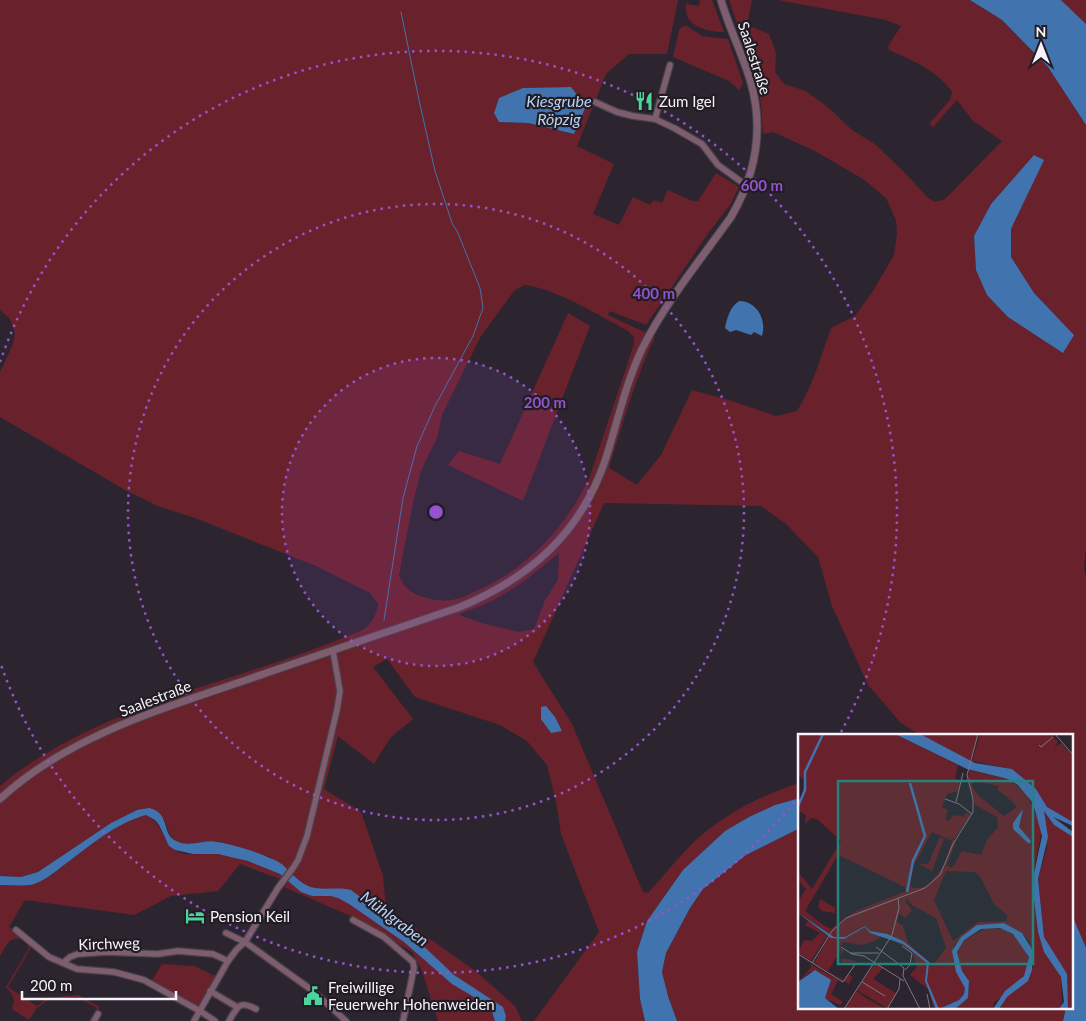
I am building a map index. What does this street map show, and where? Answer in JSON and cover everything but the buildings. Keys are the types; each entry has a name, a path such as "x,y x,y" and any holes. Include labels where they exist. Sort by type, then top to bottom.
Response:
{"street":[{"name":"Saalestraße","path":"0,799 43,766 121,725 178,703 460,607 486,596 528,570 558,542 579,514 600,476 633,372 649,336 731,217 747,186 751,173 756,146 755,102 746,68 721,0"},
{"path":"655,119 670,65"},
{"path":"595,102 617,112 655,119 702,144 718,165 747,186"},
{"path":"194,1021 228,961 245,942 293,868 307,836 340,691 333,650"},
{"path":"353,920 384,938 413,962 414,968 403,1021"},
{"path":"16,930 49,957 77,969 114,972 144,980 215,1021"},
{"path":"226,933 245,942 314,991 346,1021"},
{"name":"Kirchweg","path":"63,963 70,957 78,954 107,952 158,954 178,951 213,954 228,961"},
{"path":"210,991 237,1007"},
{"path":"229,1021 237,1007 246,1004 256,1009"},
{"path":"94,1021 98,1014"}],"shaded area":[{"path":"0,0 678,0 667,54 629,54 606,74 577,146 614,164 593,214 619,225 633,197 650,205 654,200 662,203 668,190 692,201 698,201 716,173 739,187 730,205 709,232 646,325 610,311 608,315 655,337 635,385 609,468 637,485 661,455 692,390 776,416 797,411 812,381 831,328 855,316 873,291 894,255 897,234 896,220 886,198 863,179 815,151 773,132 763,134 758,84 729,0 752,0 747,25 769,34 776,53 775,72 784,84 806,91 830,109 852,130 875,144 928,198 935,202 945,199 1002,141 973,121 957,100 933,127 929,124 950,100 952,92 932,72 889,50 888,46 901,26 886,20 778,0 970,0 1002,20 1048,67 1086,125 1086,547 1084,567 1086,578 1086,950 1074,922 1074,734 918,734 901,723 868,685 832,606 818,557 786,524 761,506 604,503 533,662 572,724 643,892 648,893 706,831 744,806 798,784 798,799 775,805 725,831 683,870 647,921 637,952 640,999 645,1021 534,1021 599,932 561,834 556,801 547,765 527,741 500,725 415,697 387,659 373,667 413,719 390,738 374,764 338,736 324,789 361,812 383,876 386,908 474,970 515,1006 522,1021 438,1021 422,971 412,952 360,920 284,887 288,882 240,864 218,891 171,896 134,915 25,900 9,927 25,936 32,946 8,987 37,1006 48,998 78,995 100,1007 91,1021 89,1021 97,1008 77,997 48,1000 37,1008 29,1020 12,1009 13,997 6,987 29,948 24,940 18,938 8,943 0,956 0,885 23,885 40,881 53,874 113,830 146,815 156,823 170,846 181,853 233,856 267,867 282,875 286,869 270,857 217,841 184,844 174,841 164,819 137,810 111,823 38,872 21,877 0,876 0,786 29,764 60,745 93,729 163,700 296,656 359,632 372,621 378,604 370,593 316,566 195,518 158,506 127,491 0,417 0,372 13,344 15,333 10,319 0,310","holes":["571,87 573,134 528,123 499,122 523,88","1034,155 1043,160 1011,229 1011,257 1034,293 1074,335 976,270 974,236 991,204","524,285 536,287 563,297 628,331 634,337 634,344 590,476 581,494 558,528 530,557 514,570 460,598 444,601 420,596 411,592 399,575 421,471 437,438 442,415 481,336 514,291","559,553 558,580 545,600 534,629 519,632 485,624 459,615 502,595"]},
{"path":"700,0 712,0 724,32 703,29 692,23 688,18 686,4 699,6"},
{"path":"1061,0 1086,0 1086,24"},
{"path":"683,26 687,26 702,36 728,39 743,83 739,90 729,81 673,57 679,30"},
{"path":"568,313 590,326 523,501 448,465 459,451 500,464"},
{"path":"798,829 798,1008 1066,1008 1063,1021 677,1021 662,972 666,953 690,908 703,889 746,855"},
{"path":"162,964 194,966 215,976 197,1008 151,982"}],"water":[{"path":"970,0 1061,0 1086,24 1086,125 1048,67 1002,20"},
{"name":"Kiesgrube Röpzig","path":"571,87 586,106 574,134 528,123 499,122 494,113 499,98 523,88"},
{"path":"1034,155 1044,160 1011,229 1011,257 1034,293 1074,335 1063,353 1008,317 987,295 976,270 974,236 991,204"},
{"path":"739,301 751,304 759,312 763,324 762,336 754,332 751,335 736,330 730,332 725,328 731,310"},
{"path":"546,706 555,717 562,731 551,733 541,719 541,707"},
{"path":"798,799 798,829 746,855 703,889 690,908 666,953 662,972 677,1021 645,1021 640,999 637,952 647,921 683,870 725,831 775,805"},
{"path":"149,808 160,814 171,838 176,841 186,844 213,841 233,845 278,862 300,881 311,887 351,890 414,937 454,975 503,1007 506,1016 505,1021 495,1021 491,1009 452,984 404,942 349,904 331,896 312,896 301,892 280,874 248,861 218,854 193,854 175,850 169,846 155,820 146,815 113,830 40,882 31,885 0,885 0,876 21,877 38,872 111,823 137,810"},
{"path":"1074,920 1086,948 1086,1021 1063,1021 1066,1008 1074,1008"}],"waterway":[{"path":"384,620 403,498 417,446 435,406 473,336 483,308 480,288 458,233 452,223 435,171 401,12"}],"place":[{"name":"Zum Igel","path":"644,101"},
{"name":"Pension Keil","path":"195,916"},
{"name":"Freiwillige Feuerwehr Hohenweiden","path":"313,996"}],"water label":[{"name":"Mühlgraben","path":"395,918"}]}
